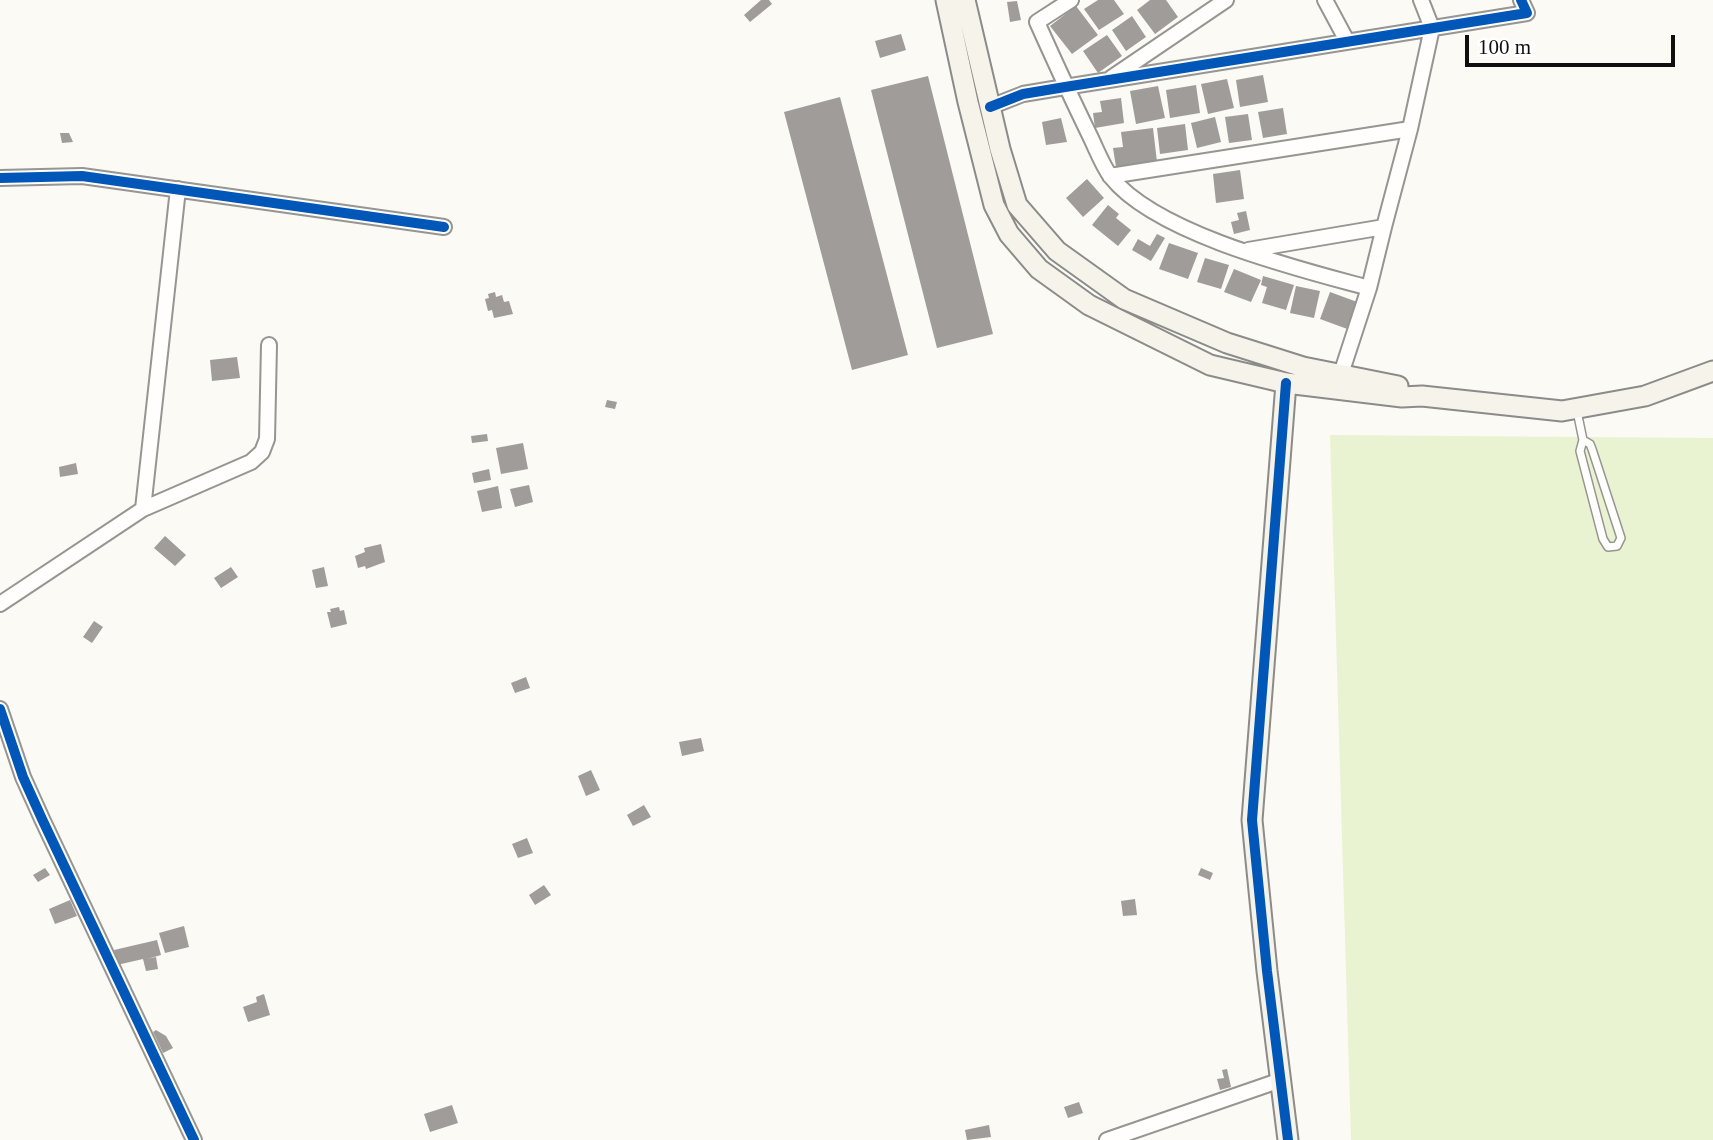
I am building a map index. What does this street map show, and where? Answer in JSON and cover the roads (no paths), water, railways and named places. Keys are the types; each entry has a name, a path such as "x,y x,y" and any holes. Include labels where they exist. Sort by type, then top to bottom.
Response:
{"main road":[{"path":"946,0 994,205 1009,234 1039,269 1089,305 1210,365 1286,383 1402,397 1422,396 1562,411 1645,396 1713,371"},
{"path":"965,0 1017,205 1057,251 1124,299 1227,343 1303,368 1391,383 1422,396"},
{"path":"1286,383 1252,820 1288,1140"}],"street":[{"path":"1071,0 1037,22 1065,87 1110,176 1134,200 1179,227 1368,288"},
{"path":"1108,80 1226,0"},
{"path":"1325,0 1347,41"},
{"path":"1341,374 1368,288 1410,129 1432,28 1421,0"},
{"path":"990,107 1023,94 1527,13 1521,0"},
{"path":"1110,176 1410,129"},
{"path":"0,178 82,176 444,227"},
{"path":"142,509 178,189"},
{"path":"1247,250 1384,227"},
{"path":"0,604 142,509 251,463 262,452 267,439 269,345"},
{"path":"0,709 28,788 194,1140"},
{"path":"1107,1140 1280,1080"}],"lane":[{"path":"1577,408 1583,440 1580,451 1603,539 1608,547 1617,547 1621,538 1592,449 1590,444 1583,440"}]}
